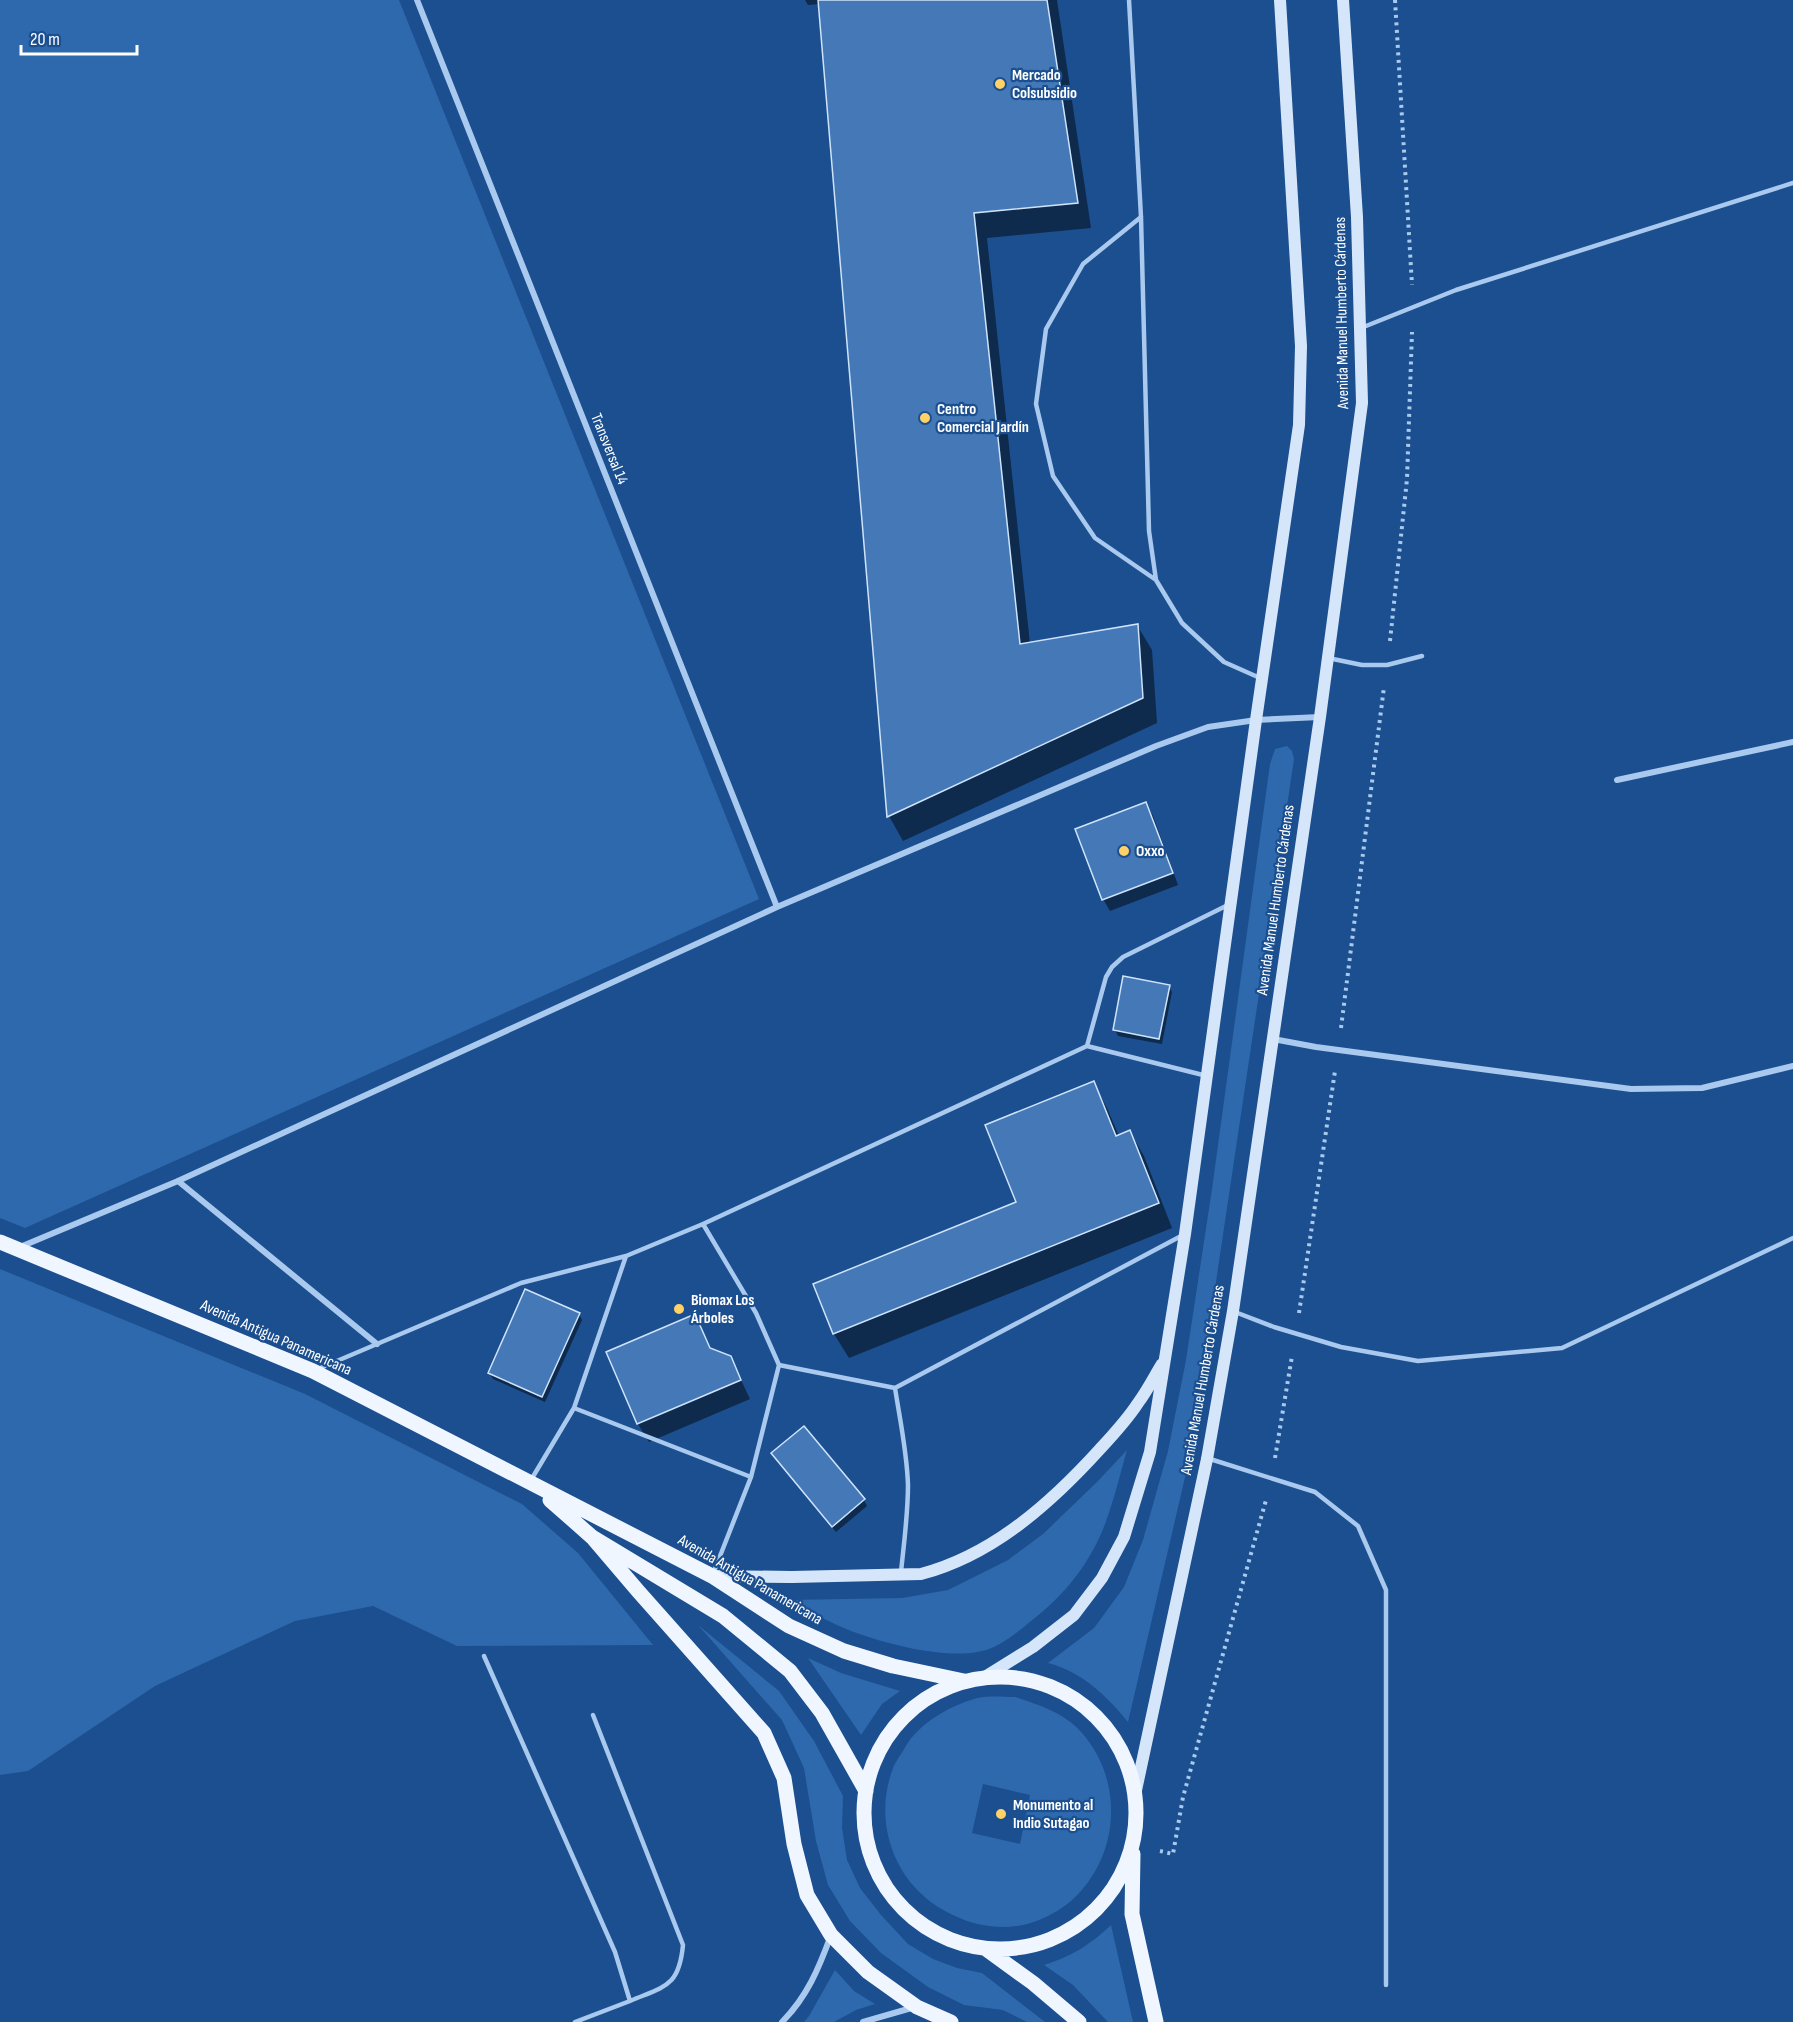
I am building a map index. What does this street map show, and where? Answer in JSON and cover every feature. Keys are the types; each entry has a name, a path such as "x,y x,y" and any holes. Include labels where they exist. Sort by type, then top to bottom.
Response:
{"main road":[{"path":"983,1678 1033,1647 1074,1615 1102,1578 1124,1537 1150,1452 1185,1234 1299,425 1301,346 1280,0"},
{"name":"Avenida Manuel Humberto Cárdenas","path":"1135,1795 1207,1459 1233,1311 1320,717 1362,403 1357,217 1343,0"},
{"name":"Avenida Antigua Panamericana","path":"0,1242 313,1371 712,1576 789,1626 844,1651 893,1666 964,1681"},
{"path":"712,1576 921,1574 941,1569 968,1557 1012,1530 1043,1507 1080,1470 1138,1404 1166,1358"},
{"name":"Avenida Antigua Panamericana","path":"530,1483 592,1537 723,1617 790,1671 822,1713 866,1791"},
{"path":"592,1537 764,1733 784,1778 794,1844 807,1895 831,1935 868,1972 917,2007 951,2022"},
{"path":"1134,1837 1121,1875 1103,1903 1091,1915 1061,1935 1030,1947 986,1949 952,1941 932,1932 914,1919 886,1888 877,1873 867,1839 866,1791 876,1757 891,1732 904,1717 933,1695 964,1681 983,1678 1032,1680 1047,1685 1083,1704 1104,1726 1121,1750 1128,1766 1135,1795 1134,1837 1132,1914 1156,2022"},
{"path":"986,1949 1033,1983 1079,2022"}],"street":[{"name":"Transversal 14","path":"417,0 777,907"},
{"path":"17,1249 178,1181 777,907 1156,746 1208,727 1256,720 1320,717"},
{"path":"1617,780 1793,742"},
{"path":"1272,1039 1631,1089 1702,1088 1793,1066"},
{"path":"178,1181 377,1344"},
{"path":"782,2022 797,2007 817,1974 831,1935"},
{"path":"863,2022 917,2007"}],"lane":[{"path":"1129,0 1140,217 1149,531 1156,580 1182,623 1224,662 1262,680"},
{"path":"1361,328 1456,290 1793,183"},
{"path":"1140,217 1083,264 1046,329 1036,404 1053,476 1095,538 1156,580"},
{"path":"1328,658 1362,665 1387,665 1422,656"},
{"path":"1087,1046 1106,977 1112,967 1123,957 1231,904"},
{"path":"313,1371 521,1283 626,1256 703,1224 1087,1046 1207,1076"},
{"path":"703,1224 756,1312 779,1365 751,1477 712,1576"},
{"path":"779,1365 894,1388 1185,1234"},
{"path":"1233,1311 1296,1334 1341,1347 1419,1361 1562,1348 1793,1238"},
{"path":"530,1483 574,1408 626,1256"},
{"path":"894,1388 903,1435 908,1483 900,1575"},
{"path":"574,1408 751,1477"},
{"path":"1207,1459 1315,1492 1358,1526 1386,1590 1386,1985"},
{"path":"484,1656 615,1952 630,2001"},
{"path":"575,2022 670,1984 681,1966 683,1945 593,1715"}],"path":[{"path":"1134,1837 1173,1854 1183,1797 1272,1478 1339,1050 1387,665 1407,478 1413,307 1395,0"}],"shaded area":[{"path":"0,0 399,0 759,899 25,1228 0,1218"},
{"path":"1287,746 1292,751 1294,759 1190,1456 1128,1722 1092,1686 1072,1672 1048,1663 1094,1628 1124,1587 1143,1540 1168,1451 1186,1360 1212,1189 1270,764 1275,749"},
{"path":"0,1269 305,1394 522,1504 578,1553 653,1645 457,1646 373,1606 295,1621 155,1686 28,1771 0,1775"},
{"path":"1127,1450 1105,1524 1094,1549 1079,1572 1052,1603 1013,1636 994,1647 961,1654 902,1646 843,1628 790,1600 902,1598 948,1590 1008,1560 1043,1534"},
{"path":"698,1625 779,1691 814,1741 843,1796 842,1828 847,1860 860,1888 881,1915 908,1944 933,1959 957,1968 982,1973 1045,2022 1027,2022 1003,2010 964,2005 928,1987 881,1953 850,1921 828,1885 816,1841 804,1768 782,1720"},
{"path":"808,1658 841,1673 900,1691 882,1704 861,1735"},
{"path":"994,1696 1015,1697 1051,1710 1068,1720 1082,1733 1095,1751 1104,1770 1111,1812 1104,1854 1081,1891 1065,1906 1045,1918 1023,1925 1001,1927 979,1924 952,1915 928,1899 913,1885 901,1869 893,1851 887,1831 885,1811 893,1768 909,1741 919,1730 941,1713 965,1702","holes":["983,1784 1030,1795 1020,1844 972,1833"]},
{"path":"1111,1925 1133,2022 1108,2022 1073,1985 1044,1965 1080,1949"},
{"path":"835,1970 854,1991 875,2004 856,2010 834,2022 804,2022 809,2016"}],"building":[{"name":"Centro Comercial Jardín","path":"818,0 1047,0 1078,203 974,213 1020,644 1138,624 1143,698 887,817"},
{"name":"Oxxo","path":"1146,802 1173,873 1102,900 1075,829"},
{"path":"1123,976 1170,985 1159,1039 1113,1030"},
{"path":"1094,1081 1116,1136 1130,1130 1159,1203 833,1334 813,1284 1016,1202 985,1125"},
{"path":"525,1289 580,1313 542,1397 488,1373"},
{"path":"695,1314 710,1348 731,1356 741,1380 637,1424 606,1352"},
{"path":"804,1426 865,1499 832,1527 771,1453"}],"place":[{"name":"Mercado Colsubsidio","path":"1000,84"},
{"name":"Centro Comercial Jardín","path":"925,418"},
{"name":"Oxxo","path":"1124,851"},
{"name":"Biomax Los Árboles","path":"679,1309"},
{"name":"Monumento al Indio Sutagao","path":"1001,1814"}]}
